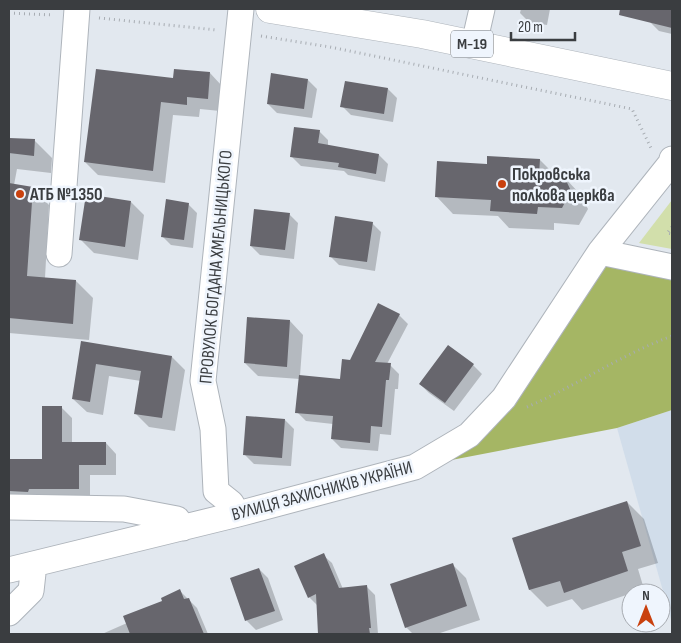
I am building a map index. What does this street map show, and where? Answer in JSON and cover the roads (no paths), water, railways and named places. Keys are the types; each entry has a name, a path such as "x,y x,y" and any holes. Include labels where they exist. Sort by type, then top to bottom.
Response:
{"highway":[{"name":"М-19","path":"270,9 422,34 672,86"}],"street":[{"path":"474,44 482,9"},
{"path":"60,254 76,13"},
{"name":"ПРОВУЛОК БОГДАНА ХМЕЛЬНИЦЬКОГО","path":"238,514 232,503 216,491 213,429 203,381 240,20"},
{"name":"ВУЛИЦЯ ЗАХИСНИКІВ УКРАЇНИ","path":"9,570 238,514 415,466 469,436 504,398 600,252 671,163 672,159"},
{"path":"600,252 672,267"},
{"path":"9,507 124,509 177,519 183,528"},
{"path":"9,613 31,592 34,564"}],"place":[{"name":"Покровська полкова церква","path":"502,184"},
{"name":"АТБ №1350","path":"20,194"}]}
